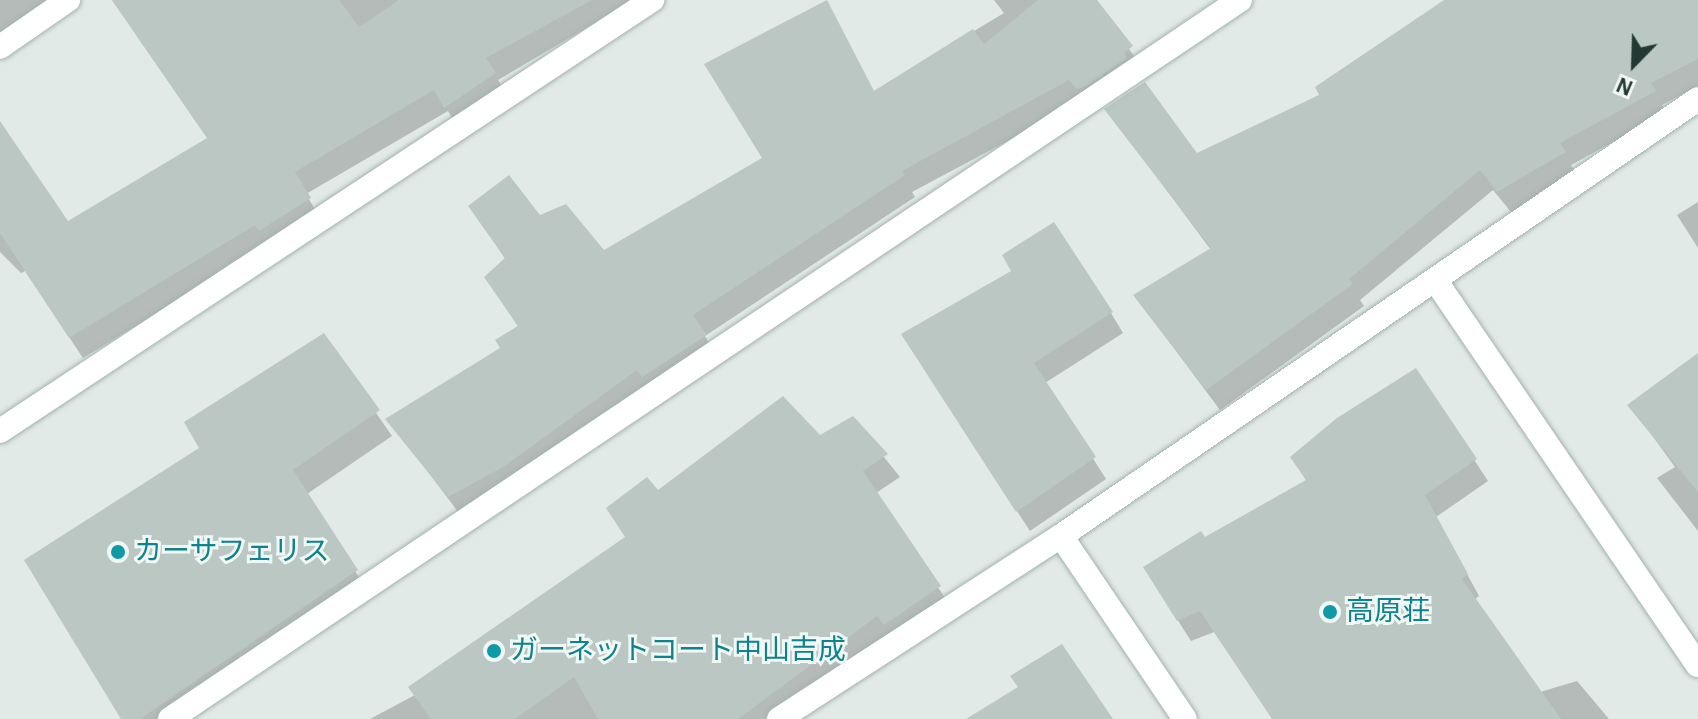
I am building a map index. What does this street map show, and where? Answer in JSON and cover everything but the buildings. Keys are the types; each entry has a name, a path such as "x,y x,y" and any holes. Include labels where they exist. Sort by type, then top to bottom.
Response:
{"street":[{"path":"0,47 68,0"},
{"path":"0,431 652,0"},
{"path":"170,719 1240,0"},
{"path":"779,719 1061,536 1698,99"},
{"path":"1435,280 1698,665"},
{"path":"1061,536 1185,719"}],"place":[{"name":"カーサフェリス","path":"118,552"},
{"name":"高原荘","path":"1330,612"},
{"name":"ガーネットコート中山吉成","path":"494,651"}]}
